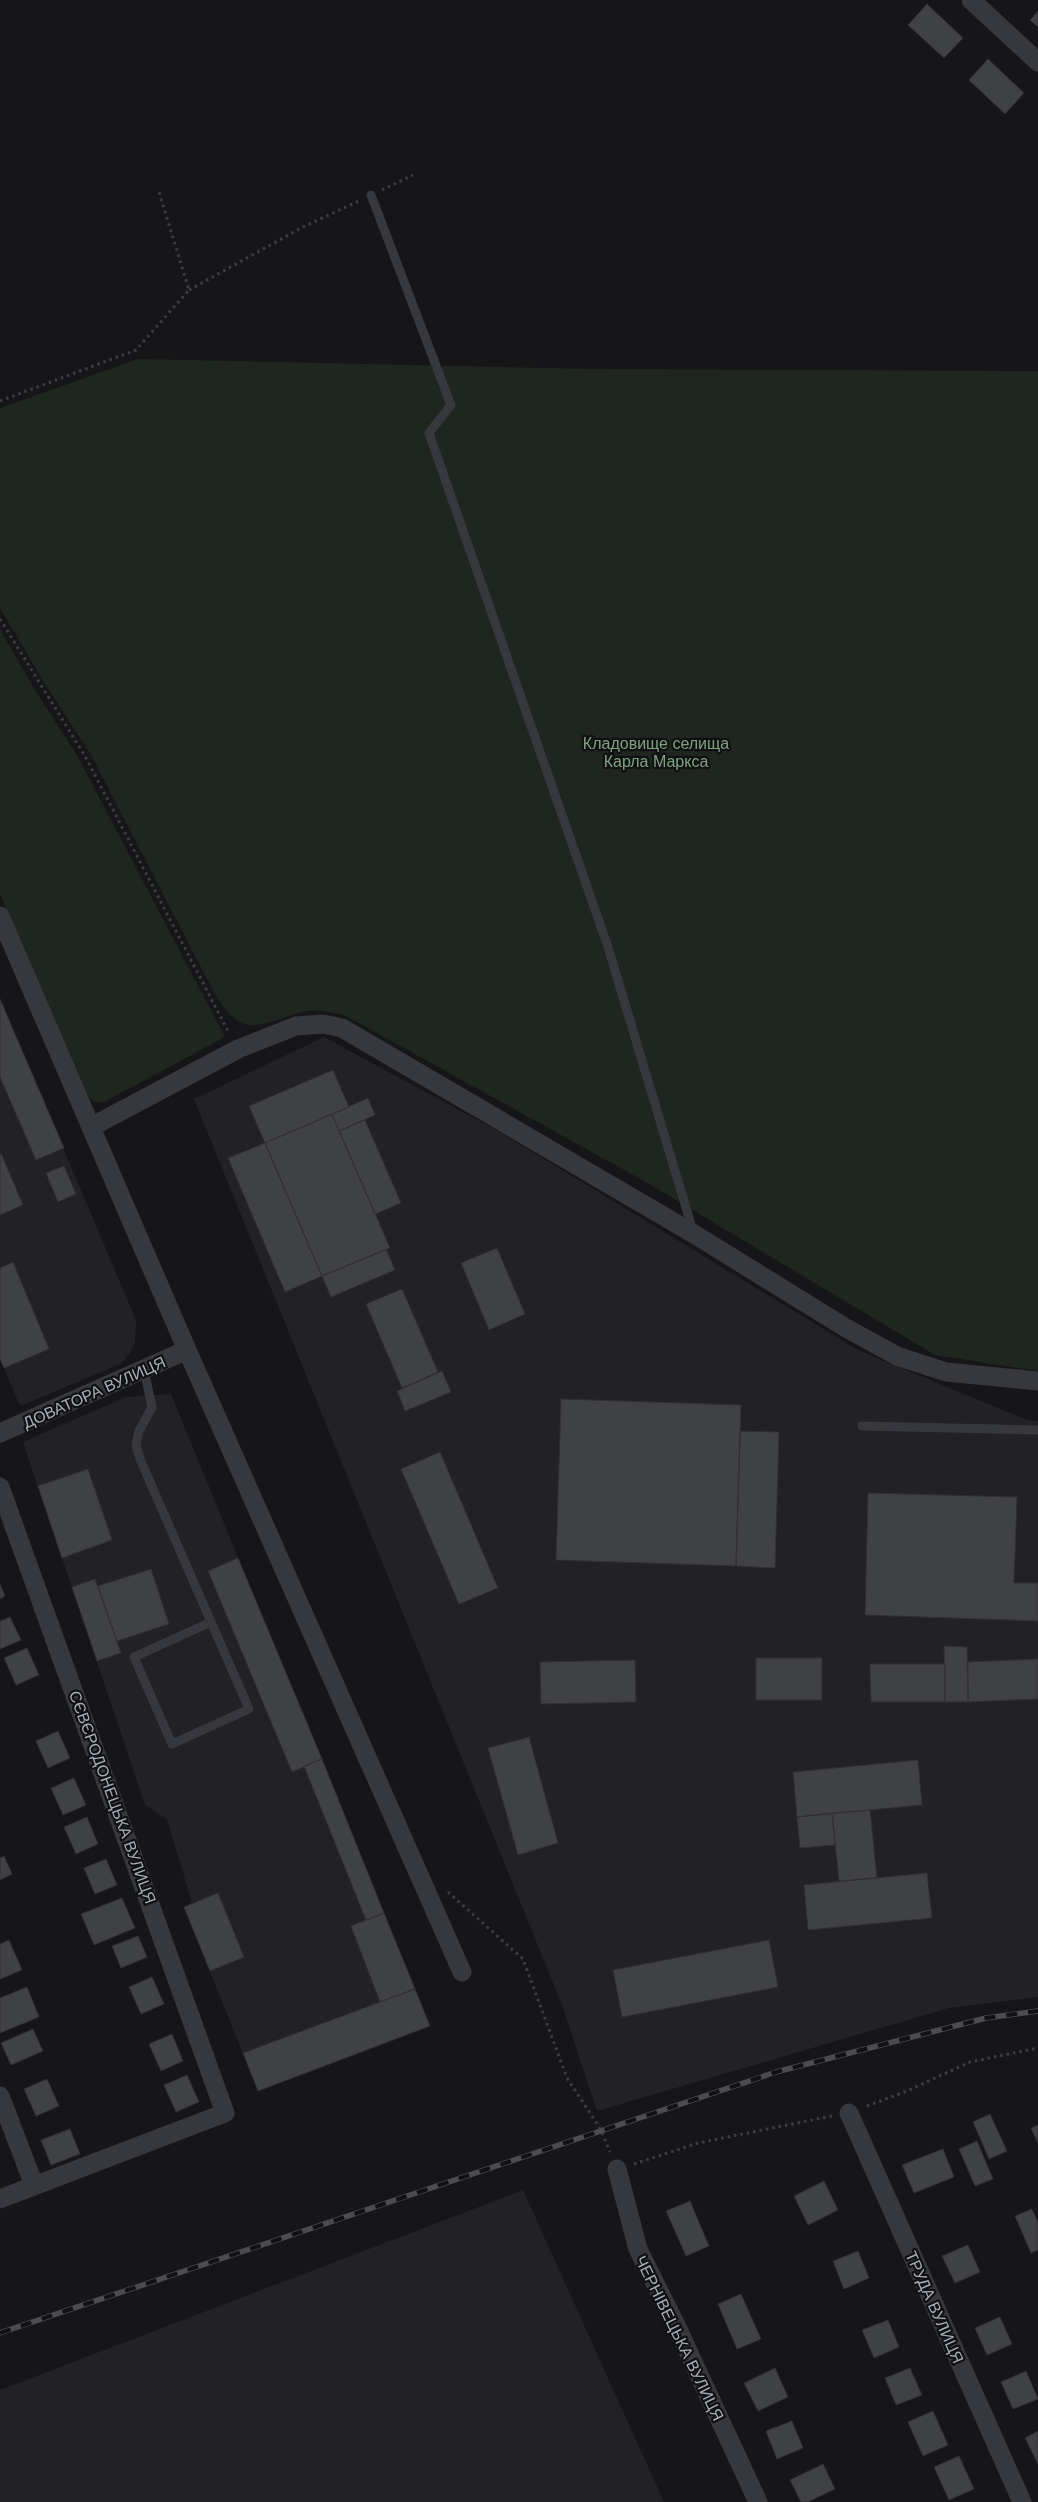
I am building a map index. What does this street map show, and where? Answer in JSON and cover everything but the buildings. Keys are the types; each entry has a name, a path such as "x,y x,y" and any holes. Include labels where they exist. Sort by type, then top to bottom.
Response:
{"street":[{"path":"971,0 1038,62"},
{"path":"0,916 187,1350 462,1972"},
{"path":"91,1127 238,1049 296,1026 323,1024 342,1028 694,1234 838,1323 897,1356 946,1372 1038,1381"},
{"name":"ДОВАТОРА ВУЛИЦЯ","path":"0,1433 187,1350"},
{"name":"СЄВЄРОДОНЕЦЬКА ВУЛИЦЯ","path":"0,1487 225,2107 225,2112 221,2116 34,2185"},
{"path":"0,2096 34,2185 0,2199"},
{"name":"ТРУДА ВУЛИЦЯ","path":"849,2113 1022,2502"},
{"name":"ЧЕРНІВЕЦЬКА ВУЛИЦЯ","path":"617,2169 638,2249 675,2323 758,2502"}],"lane":[{"path":"371,195 451,405 428,433 608,947 694,1234"},
{"path":"144,1370 152,1408 139,1431 136,1445 140,1459 211,1622 249,1710 172,1744 134,1657 211,1622"},
{"path":"862,1426 1038,1430"}],"path":[{"path":"0,402 136,350 189,290 302,227 413,175"},
{"path":"159,192 189,290"},
{"path":"0,619 40,687 85,756 238,1049"},
{"path":"442,1886 523,1959 567,2078 600,2130 617,2169 698,2143 849,2113 907,2091 970,2062 1038,2048"}],"shaded area":[{"path":"0,999 136,1320 135,1343 121,1364 20,1406 0,1359"},
{"path":"324,1037 498,1131 858,1350 1027,1420 1038,1421 1038,1997 949,2008 597,2111 562,2005 194,1099"},
{"path":"171,1394 430,2026 258,2091 184,1907 192,1903 167,1819 145,1805 23,1442 126,1397"},
{"path":"523,2190 664,2502 0,2502 0,2390"}],"green space":[{"name":"Кладовище селища Карла Маркса","path":"138,359 593,369 1038,371 1038,1371 935,1355 644,1181 346,1016 325,1011 309,1011 263,1024 247,1025 229,1014 210,985 91,755 45,684 0,608 0,408"},
{"path":"0,629 35,690 78,757 225,1037 102,1103 92,1101 86,1094 0,894"}],"railway":[{"path":"0,2333 776,2072 986,2018 1038,2011"}]}
